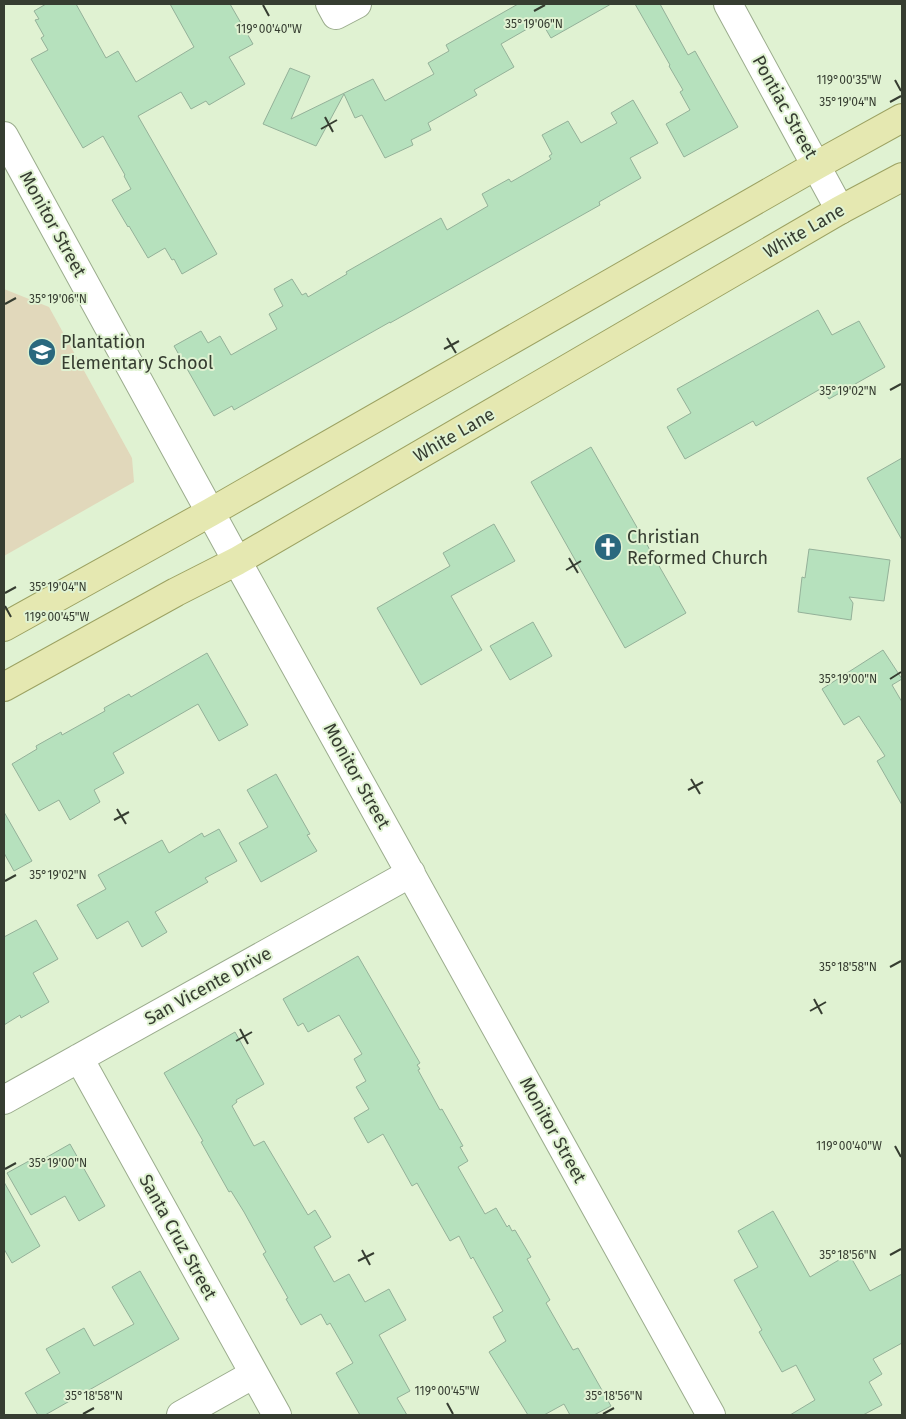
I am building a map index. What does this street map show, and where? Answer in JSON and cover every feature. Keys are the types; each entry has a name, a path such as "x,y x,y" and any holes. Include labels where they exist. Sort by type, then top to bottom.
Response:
{"main road":[{"path":"4,627 210,512 902,118"},
{"name":"White Lane","path":"4,687 176,592 237,561 840,210 902,177"}],"street":[{"name":"Pontiac Street","path":"728,4 840,210"},
{"name":"Monitor Street","path":"4,136 237,561 711,1415"},
{"name":"San Vicente Drive","path":"4,1100 411,873"},
{"name":"Santa Cruz Street","path":"79,1058 277,1415"},
{"path":"180,1415 254,1374"}],"shaded area":[{"name":"Plantation Elementary School","path":"4,289 49,307 132,458 134,482 4,556"}],"building":[{"path":"46,4 76,4 106,58 118,51 136,82 194,47 170,4 230,4 253,44 229,57 245,84 209,105 206,101 191,109 181,92 138,116 217,254 182,274 174,259 172,260 165,248 148,258 112,200 131,189 103,136 83,148 31,59 48,50 41,38 44,36 35,20 39,19 34,11"},
{"path":"518,4 611,4 551,38 541,21 501,44 514,67 474,90 477,95 428,123 431,130 411,140 413,145 385,158 362,115 355,118 344,94 316,146 263,124 290,68 310,76 291,119 373,79 385,101 434,74 428,63 449,51 446,45"},
{"path":"635,4 660,4 688,55 695,51 738,127 684,157 666,124 690,110 680,92 683,90"},
{"path":"633,100 658,143 630,158 641,178 599,202 600,205 234,410 232,406 214,416 174,346 201,331 208,343 220,336 231,355 277,329 269,314 283,306 274,289 292,279 302,295 306,293 308,297 347,274 346,272 441,218 447,230 488,206 482,194 509,179 511,182 551,159 549,156 552,154 542,135 568,121 581,143 617,123 611,113"},
{"path":"818,310 832,335 859,321 885,367 829,399 822,388 756,426 753,421 685,459 667,427 691,413 677,389"},
{"name":"Christian Reformed Church","path":"591,447 686,613 625,648 531,482"},
{"path":"902,458 902,540 867,478"},
{"path":"494,524 515,561 451,596 482,650 421,685 377,608 450,566 443,553"},
{"path":"809,549 890,560 884,601 849,597 853,603 851,620 798,612 802,577 805,578"},
{"path":"533,622 552,656 510,680 490,646"},
{"path":"883,650 902,679 892,685 902,702 902,805 877,761 885,756 859,716 844,725 822,689"},
{"path":"207,653 248,725 219,741 198,704 113,753 124,773 94,790 100,802 70,820 59,800 39,811 12,764 37,749 36,746 61,732 62,735 105,711 104,708 129,694 131,697"},
{"path":"276,774 310,834 307,835 317,851 261,882 239,843 268,827 247,790"},
{"path":"4,812 32,861 14,871 4,853"},
{"path":"219,829 237,861 205,878 208,882 155,912 167,932 142,947 128,921 97,939 77,905 106,889 98,875 162,840 169,853 202,833 204,837"},
{"path":"36,920 58,959 33,973 49,1002 21,1018 20,1015 4,1025 4,937"},
{"path":"358,956 420,1063 417,1065 420,1069 418,1070 440,1110 442,1109 463,1146 460,1147 468,1161 458,1167 485,1214 496,1208 507,1227 509,1225 512,1231 515,1230 531,1257 527,1259 550,1300 546,1303 573,1350 578,1348 611,1406 594,1415 570,1415 564,1404 544,1415 528,1415 489,1352 506,1341 493,1317 503,1311 473,1257 471,1259 459,1236 450,1241 417,1183 412,1186 383,1134 368,1143 354,1118 369,1109 356,1087 366,1081 354,1059 362,1054 339,1015 308,1032 303,1023 298,1026 283,999"},
{"path":"235,1032 264,1084 236,1100 237,1102 232,1106 254,1146 264,1141 308,1215 315,1210 331,1237 314,1247 334,1282 349,1274 365,1302 389,1289 406,1320 379,1335 410,1391 397,1398 407,1415 360,1415 336,1373 353,1363 330,1323 327,1325 321,1314 301,1325 263,1254 266,1252 244,1212 231,1191 229,1192 201,1142 203,1141 164,1073"},
{"path":"70,1144 105,1206 79,1221 65,1196 31,1215 7,1173 38,1156 40,1161"},
{"path":"4,1182 40,1246 12,1263 4,1249"},
{"path":"773,1211 810,1277 849,1254 870,1291 902,1274 902,1343 873,1359 882,1374 869,1382 882,1405 863,1415 790,1415 815,1400 796,1365 782,1372 759,1332 762,1330 734,1280 758,1267 738,1231"},
{"path":"140,1271 179,1339 45,1415 38,1415 25,1393 60,1373 46,1349 84,1328 94,1346 134,1324 112,1287"}],"place":[{"name":"Plantation Elementary School","path":"42,352"},
{"name":"Christian Reformed Church","path":"608,547"}]}
